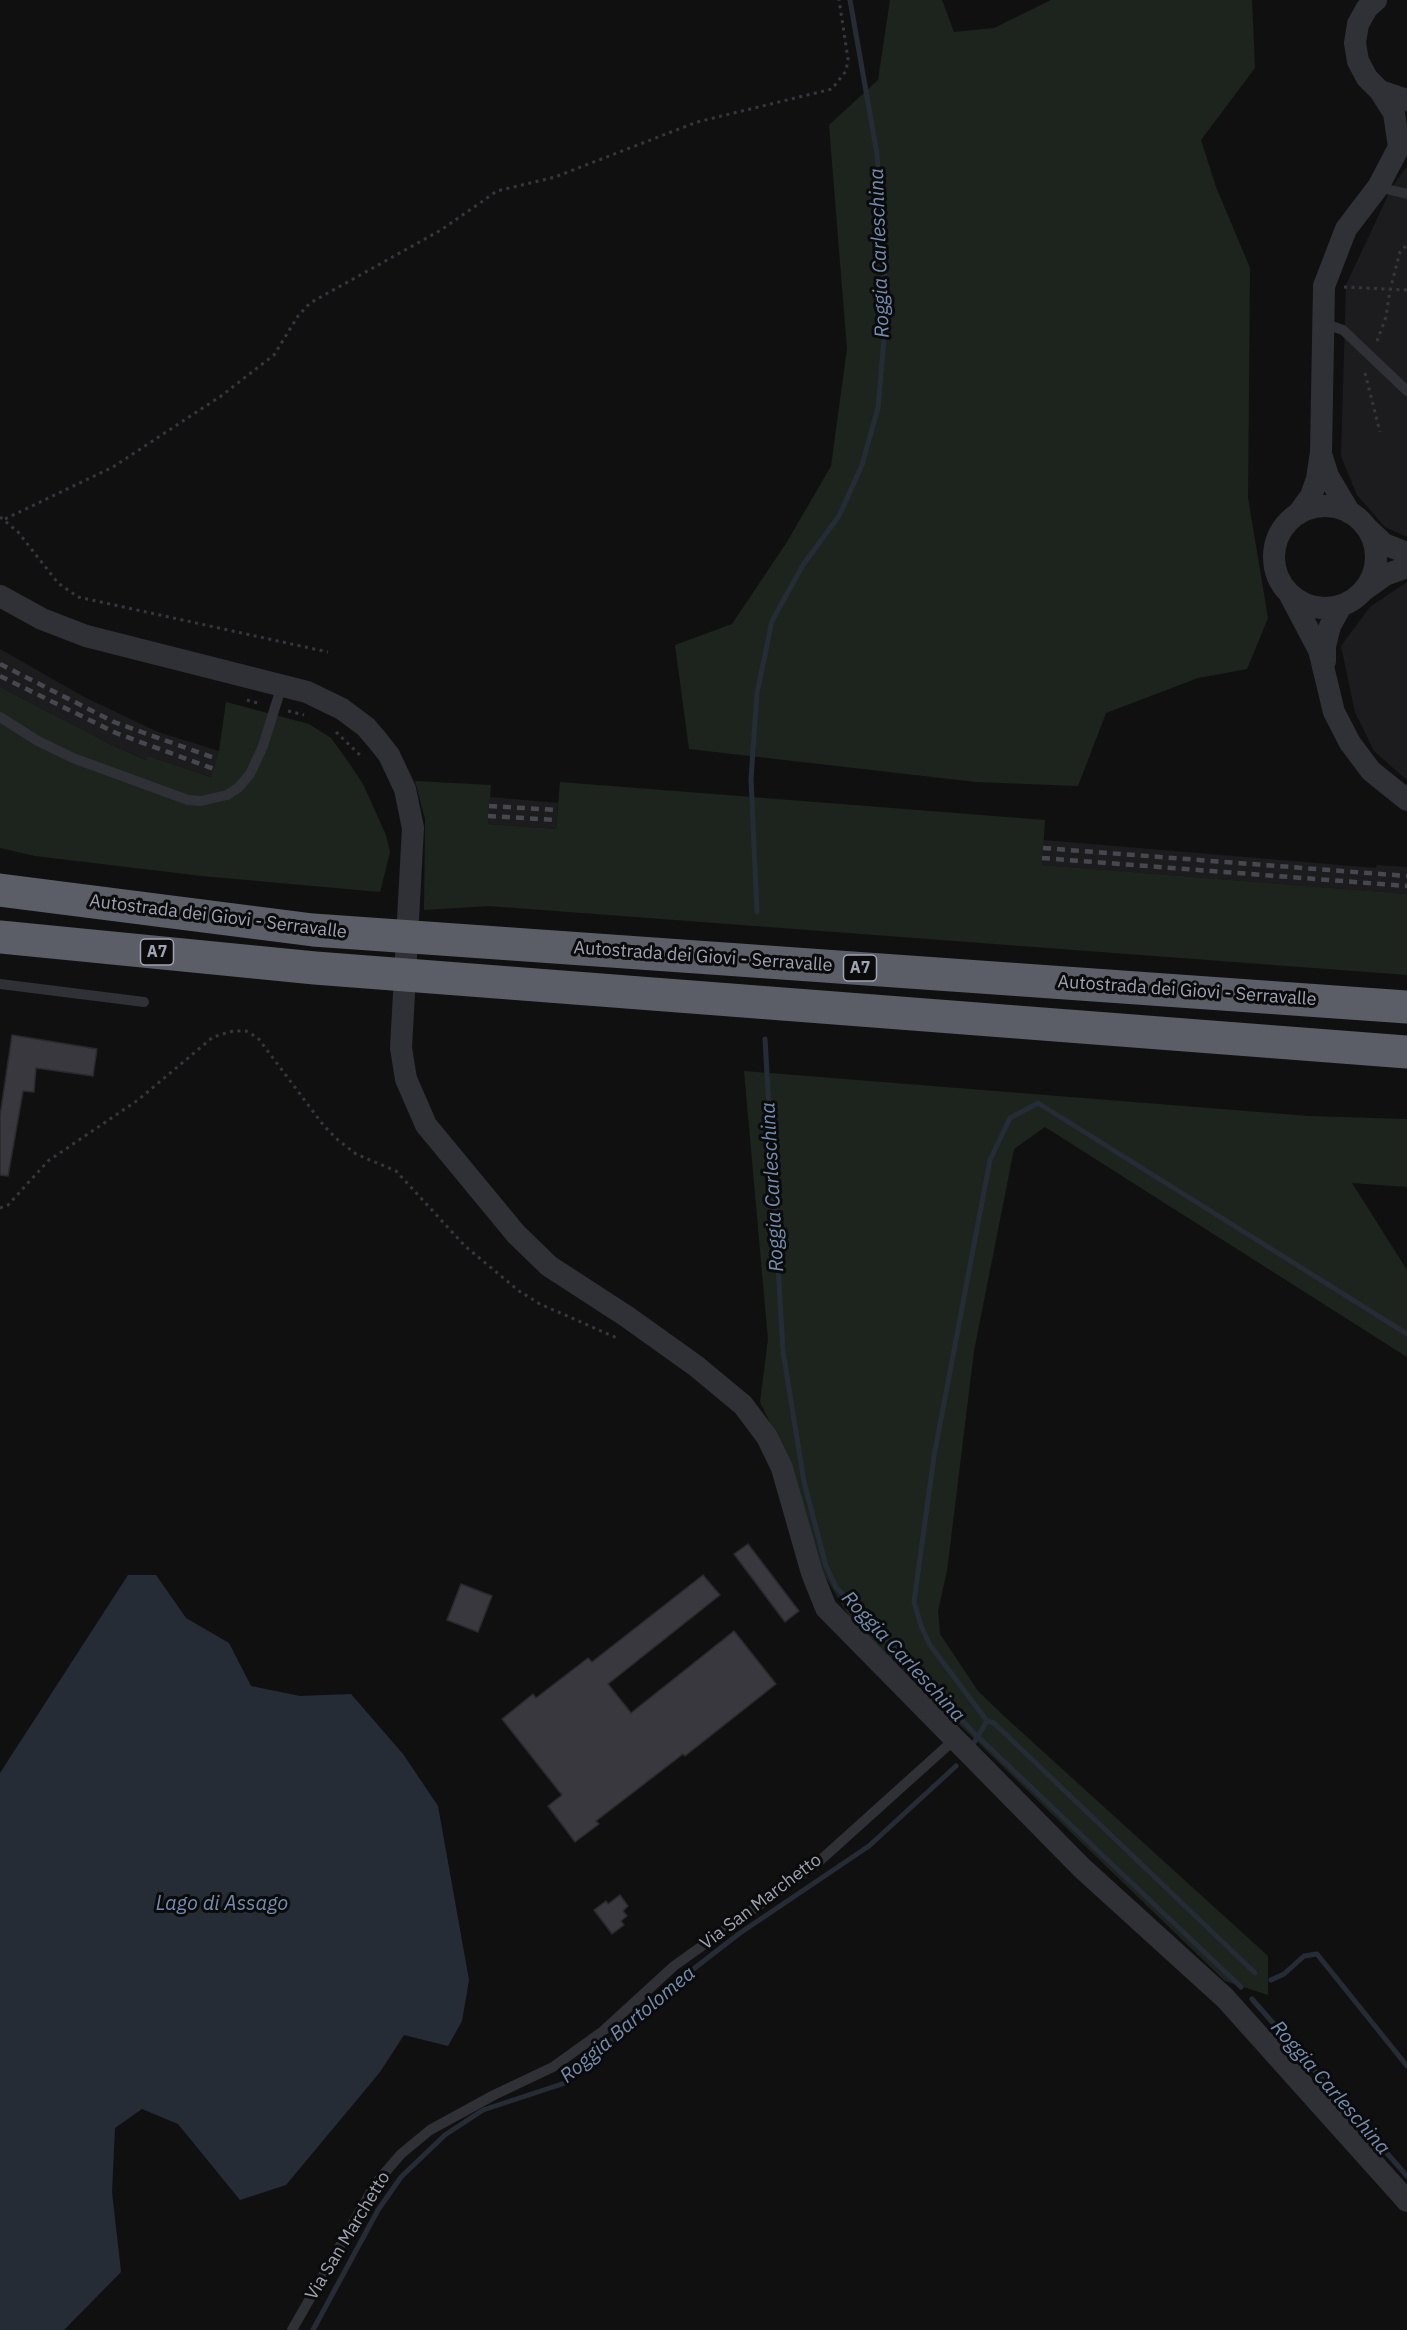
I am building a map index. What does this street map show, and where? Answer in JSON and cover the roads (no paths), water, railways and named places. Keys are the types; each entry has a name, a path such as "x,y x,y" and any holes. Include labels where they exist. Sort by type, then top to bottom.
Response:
{"highway":[{"name":"Autostrada dei Giovi - Serravalle","path":"0,890 313,930 1407,1006"},
{"name":"Autostrada dei Giovi - Serravalle","path":"0,936 315,968 1407,1052"}],"street":[{"path":"1376,0 1367,8 1358,24 1355,43 1358,61 1367,78 1380,91 1394,113 1403,142 1378,187 1346,230 1324,286 1320,452 1314,488 1298,514 1282,530 1274,551 1275,566 1280,581 1316,642 1334,712 1350,743 1371,771 1407,800"},
{"path":"1380,91 1407,100"},
{"path":"1320,452 1328,476 1372,540 1376,557 1372,575 1364,590"},
{"path":"1298,514 1324,506 1357,519 1384,544 1407,553"},
{"path":"1327,681 1324,646 1330,626 1341,606 1385,575 1407,567"},
{"path":"1289,593 1313,607 1341,606"},
{"path":"0,596 42,619 86,636 282,685 333,704 355,718 378,741 399,773 405,789 413,837 401,1048 406,1079 426,1125 516,1234 549,1266 626,1316 696,1366 743,1405 767,1437 782,1468 812,1573 826,1608 1082,1868 1226,1998 1407,2200"}],"lane":[{"path":"1378,187 1407,194"},
{"path":"1322,323 1343,330 1407,391"},
{"path":"0,717 38,741 73,758 189,800 201,801 227,795 238,788 249,774 263,746 282,685"},
{"path":"0,984 144,1002"},
{"name":"Via San Marchetto","path":"292,2330 376,2183 401,2154 430,2130 494,2095 553,2067 603,2031 674,1966 814,1866 955,1739"}],"water":[{"name":"Lago di Assago","path":"128,1575 156,1575 186,1618 229,1643 251,1686 300,1696 351,1694 403,1754 438,1806 469,1980 462,2021 448,2046 404,2035 380,2072 286,2185 240,2200 178,2124 142,2109 115,2128 112,2192 121,2272 64,2330 0,2330 0,1773"}],"waterway":[{"name":"Roggia Carleschina","path":"757,912 751,779 757,693 772,621 803,565 839,516 862,465 878,408 886,317 884,248 877,154 850,0"},
{"name":"Roggia Carleschina","path":"765,1039 783,1351 804,1482 826,1566 836,1587 973,1732 1241,1987"},
{"path":"987,1721 930,1645 921,1626 914,1602 934,1456 990,1160 1010,1118 1038,1103 1407,1334"},
{"path":"972,1746 987,1721 994,1723 1255,1973"},
{"name":"Roggia Bartolomea","path":"313,2330 378,2210 401,2177 445,2135 483,2110 565,2083 665,1991 740,1933 869,1846 956,1766"},
{"path":"1271,1980 1284,1974 1304,1956 1317,1954 1407,2066"},
{"name":"Roggia Carleschina","path":"1252,1999 1407,2176"}],"railway":[{"path":"0,664 114,722 217,759"},
{"path":"0,676 116,733 214,769"},
{"path":"489,806 557,810"},
{"path":"488,816 557,820"},
{"path":"1043,848 1407,876"},
{"path":"1042,858 1407,886"}]}
